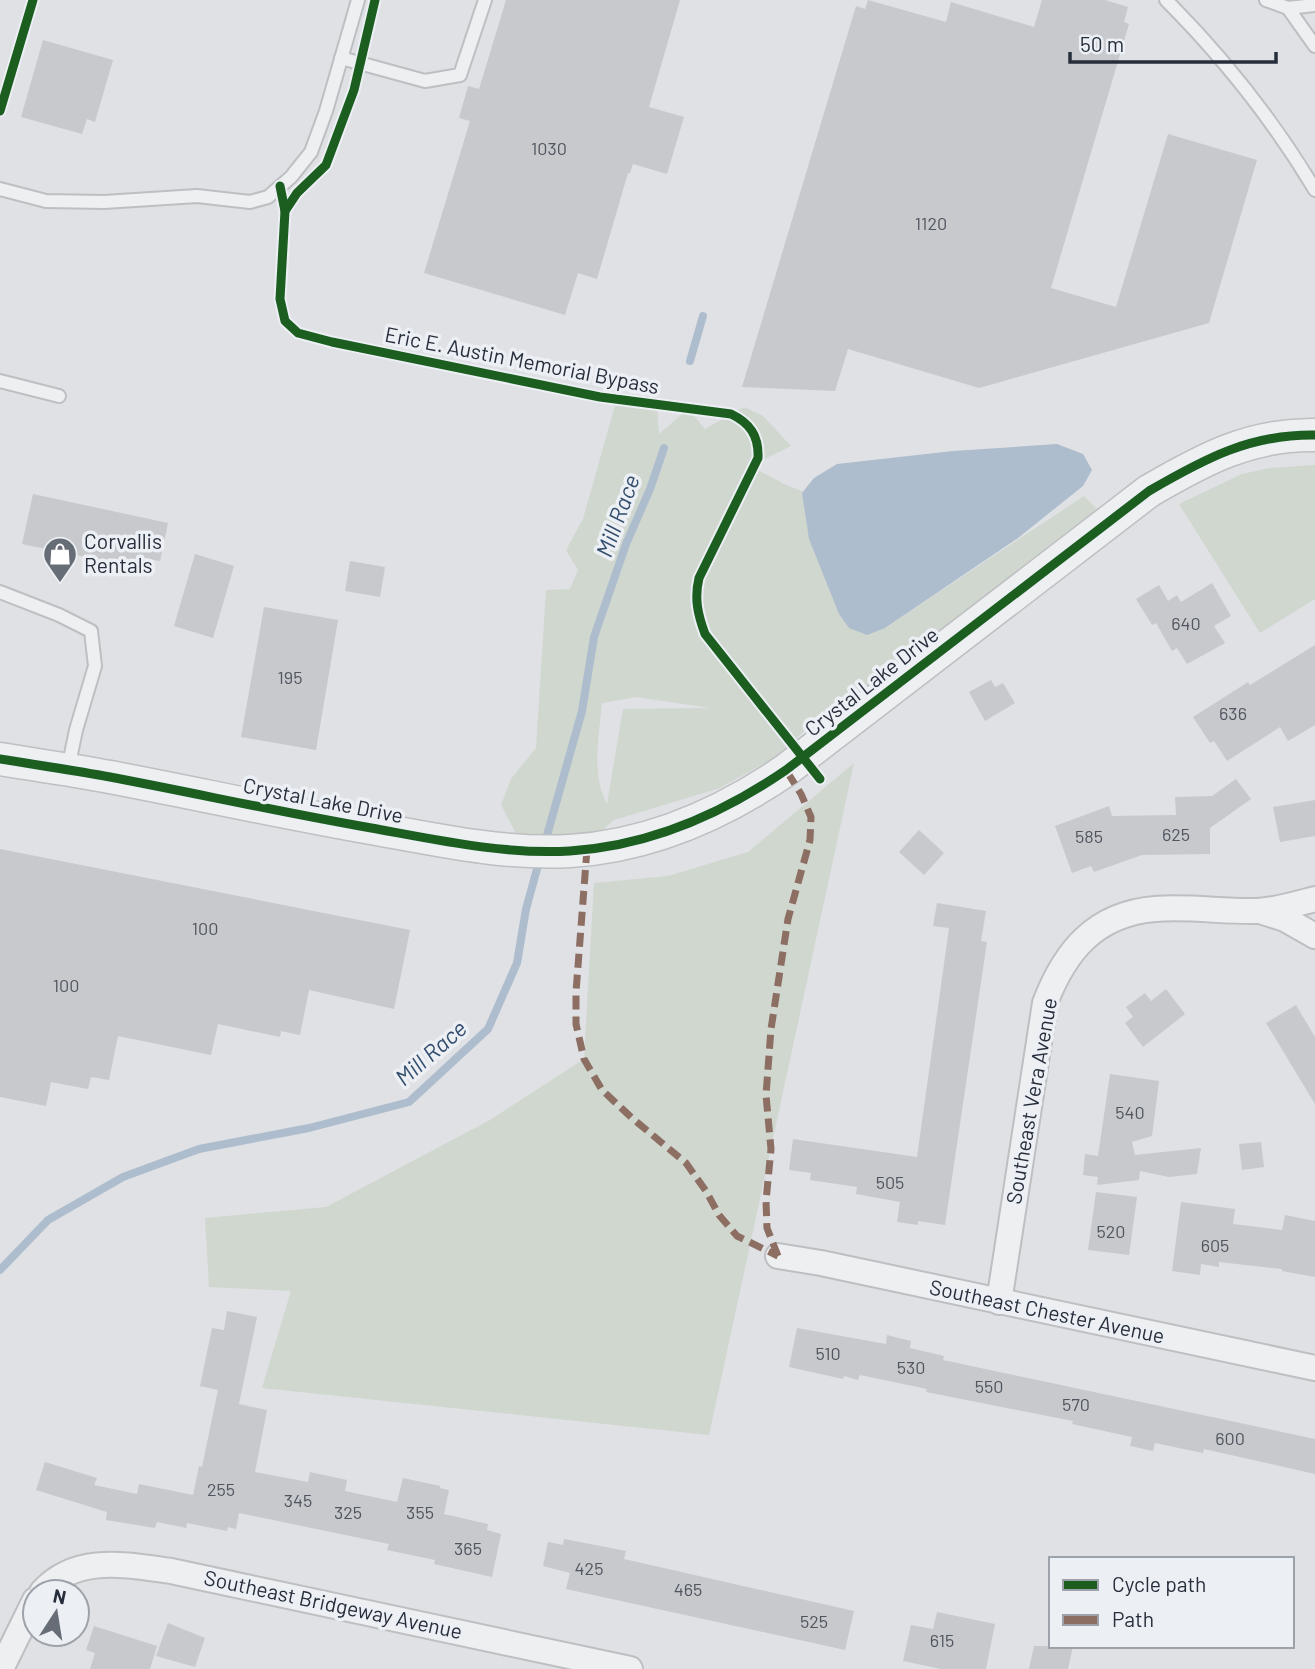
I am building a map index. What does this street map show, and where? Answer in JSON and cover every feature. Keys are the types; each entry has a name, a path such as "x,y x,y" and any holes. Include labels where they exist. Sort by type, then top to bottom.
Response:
{"street":[{"name":"Crystal Lake Drive","path":"0,759 318,818 517,851 569,851 640,840 710,815 752,793 813,750 1149,491 1200,461 1246,443 1294,435 1315,435"},
{"name":"Southeast Vera Avenue","path":"999,1302 1045,1003 1062,965 1085,938 1101,925 1133,913 1156,909 1260,911 1315,900"},
{"path":"1260,911 1284,919 1315,936"},
{"name":"Southeast Chester Avenue","path":"778,1256 1315,1368"},
{"name":"Southeast Bridgeway Avenue","path":"58,1578 90,1565 111,1563 171,1571 630,1669"},
{"path":"1,1669 21,1628"}],"lane":[{"path":"0,189 46,201 104,202 197,197 250,202 268,197 291,177 311,152 358,0"},
{"path":"341,58 425,81 460,75 485,0"},
{"path":"1166,0 1208,41 1245,88 1288,144 1315,190"},
{"path":"1268,0 1288,8 1315,5"},
{"path":"1288,8 1315,47"},
{"path":"0,381 60,396"},
{"path":"0,593 59,615 91,631 95,666 76,730 68,770"}],"shaded area":[{"path":"618,395 656,396 659,434 688,409 705,429 744,407 763,416 791,446 750,466 786,485 815,496 885,628 1084,496 1104,516 938,665 894,657 899,692 876,712 836,703 774,758 720,788 614,820 592,839 518,837 501,805 511,779 536,748 546,590 570,589 578,570 566,550 583,519","holes":["636,697 710,708 623,709 607,804 598,768 602,703"]},
{"path":"1315,465 1315,599 1260,633 1179,504 1242,474 1270,468"},
{"path":"854,763 709,1435 262,1388 291,1291 209,1287 205,1218 326,1207 490,1120 584,1059 594,883 668,876 748,852"}],"water":[{"path":"1057,444 1083,454 1092,470 1083,486 1018,538 885,628 867,635 849,628 839,614 809,539 802,493 814,478 837,464 953,451"}],"building":[{"path":"506,0 680,0 649,107 684,117 667,174 633,164 597,279 578,273 565,315 424,273 470,121 459,118 468,86 479,89"},
{"path":"868,0 946,22 951,2 1034,27 1042,0 1105,0 1128,7 1124,22 1129,24 1051,288 1116,307 1168,134 1257,160 1209,323 979,388 848,349 835,391 742,387 856,6 865,9"},
{"path":"43,40 113,60 95,122 87,119 82,134 21,117"},
{"path":"33,494 168,523 160,561 136,556 134,567 22,544"},
{"path":"195,554 234,566 213,638 174,626"},
{"path":"350,561 385,567 380,597 345,591"},
{"path":"1212,583 1231,616 1214,626 1225,643 1187,664 1177,648 1172,651 1156,623 1152,625 1136,599 1159,585 1168,601 1177,595 1181,602"},
{"path":"264,607 338,620 316,750 241,737"},
{"path":"1315,645 1315,725 1288,741 1280,727 1227,761 1214,741 1210,743 1193,717 1248,682 1250,685"},
{"path":"991,680 995,687 1003,683 1015,703 985,721 969,692"},
{"path":"1236,779 1251,799 1210,828 1210,854 1142,855 1094,872 1091,866 1072,873 1055,826 1109,806 1112,816 1176,815 1175,797 1212,796"},
{"path":"1315,800 1315,836 1280,842 1273,807"},
{"path":"919,830 944,853 924,875 899,852"},
{"path":"0,849 410,930 394,1009 309,990 300,1035 281,1031 280,1037 218,1024 211,1055 118,1036 109,1080 91,1077 88,1089 51,1082 46,1106 0,1097"},
{"path":"937,903 986,911 981,941 987,942 945,1225 918,1221 918,1225 897,1222 900,1202 856,1194 857,1187 810,1180 811,1173 789,1170 793,1139 917,1157 949,928 933,926"},
{"path":"1166,989 1185,1014 1143,1047 1125,1023 1133,1017 1126,1007 1145,993 1151,1001"},
{"path":"1296,1005 1315,1037 1315,1104 1266,1023"},
{"path":"1110,1074 1159,1081 1152,1136 1132,1142 1135,1155 1201,1148 1197,1174 1169,1177 1140,1171 1139,1180 1097,1185 1098,1177 1083,1175 1085,1154 1098,1156"},
{"path":"1261,1142 1264,1167 1242,1170 1239,1144"},
{"path":"1096,1192 1137,1197 1129,1255 1088,1250"},
{"path":"1181,1202 1235,1209 1233,1224 1282,1230 1285,1215 1315,1221 1315,1277 1282,1269 1219,1262 1219,1267 1201,1264 1200,1275 1172,1271"},
{"path":"227,1311 257,1317 239,1404 267,1410 255,1472 308,1482 310,1472 347,1480 345,1491 397,1502 403,1478 440,1486 449,1490 444,1514 488,1524 487,1530 501,1534 492,1577 434,1564 435,1560 387,1550 389,1544 239,1513 236,1529 228,1527 227,1531 187,1523 186,1528 157,1522 155,1528 106,1520 107,1512 36,1490 45,1462 97,1478 94,1485 137,1494 139,1484 193,1495 199,1466 202,1467 218,1390 200,1386 212,1328 224,1330"},
{"path":"797,1328 886,1344 887,1335 911,1341 910,1348 944,1356 943,1360 1315,1439 1315,1474 1204,1449 1203,1453 1155,1443 1153,1451 1130,1446 1132,1437 1072,1424 1073,1421 926,1392 927,1389 860,1375 858,1380 844,1376 843,1379 789,1367"},
{"path":"564,1539 626,1551 624,1559 854,1611 845,1650 566,1589 570,1573 543,1566 548,1542 563,1545"},
{"path":"937,1612 995,1624 986,1669 941,1669 903,1661 911,1625 933,1629"},
{"path":"168,1623 205,1638 195,1667 156,1656"},
{"path":"94,1626 157,1646 150,1669 90,1669 95,1653 86,1650 91,1648"},
{"path":"1034,1646 1073,1648 1068,1669 1029,1669"}],"waterway":[{"name":"Mill Race","path":"690,361 703,316"},
{"name":"Mill Race","path":"544,846 582,711 594,637 626,544 664,448"},
{"name":"Mill Race","path":"0,1270 48,1220 123,1177 199,1149 309,1128 409,1102 488,1029 517,963 526,909 540,858"}],"marked path":[{"path":"778,1256 767,1228 766,1201 771,1149 766,1095 771,1029 788,919 810,840 811,817 786,770"},
{"path":"587,849 576,992 576,1024 584,1059 602,1090 686,1163 719,1215 737,1236 778,1256"}],"cycle path":[{"path":"0,111 33,0"},
{"path":"285,211 297,193 326,165 354,90 375,0"},
{"name":"Eric E. Austin Memorial Bypass","path":"280,186 285,211 280,299 285,321 298,333 600,397 731,414 748,426 757,443 758,458 699,578 699,613 705,634 820,779"},
{"path":"0,759 96,774 329,820 491,848 570,851 628,842 656,835 710,814 786,770 1149,491 1209,459 1248,444 1291,436 1315,435"}],"place":[{"name":"Corvallis Rentals","path":"60,584"}]}
